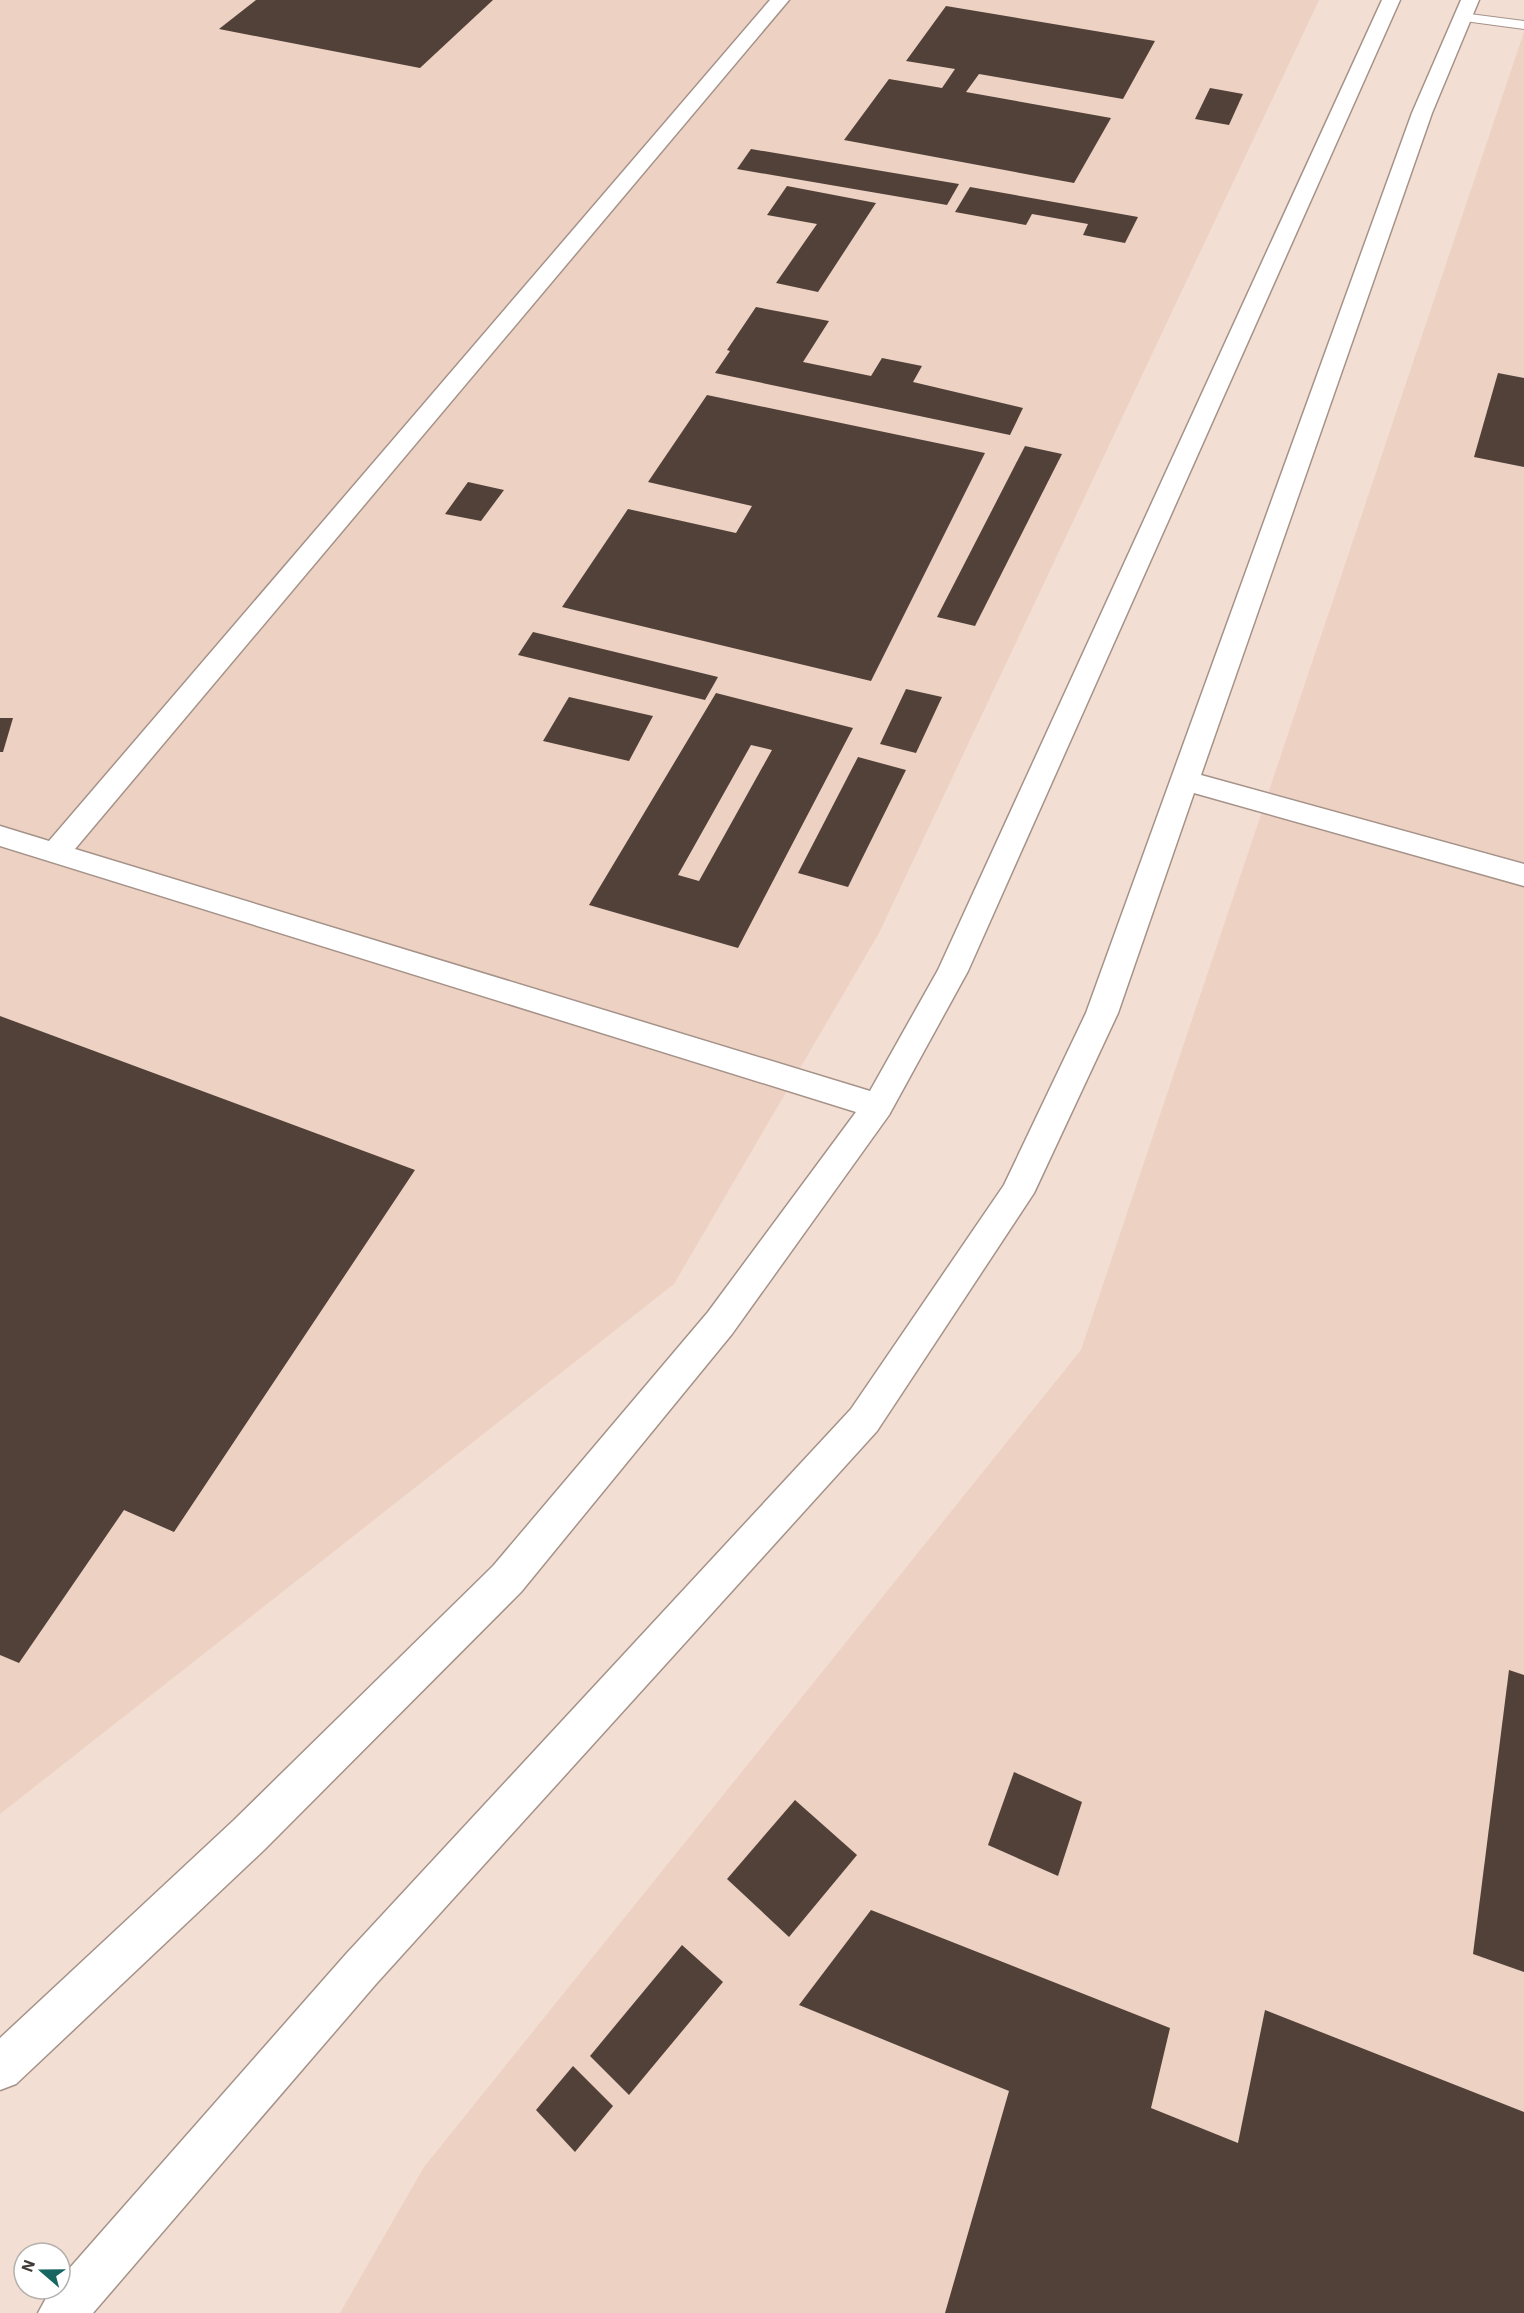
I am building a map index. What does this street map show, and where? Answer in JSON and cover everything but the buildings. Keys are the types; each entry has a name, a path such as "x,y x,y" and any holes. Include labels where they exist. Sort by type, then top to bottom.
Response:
{"street":[{"path":"55,853 780,0"},
{"path":"0,2068 249,1835 507,1578 720,1323 878,1106 953,971 1391,0"},
{"path":"62,2313 361,1969 864,1420 1017,1193 1102,1013 1422,113 1466,8"},
{"path":"1186,782 1524,875"},
{"path":"0,836 878,1106"}],"lane":[{"path":"1466,8 1524,25"}],"shaded area":[{"path":"0,0 1319,0 879,933 674,1284 0,1814"},
{"path":"1524,32 1524,2313 340,2313 424,2167 1081,1350"}]}
